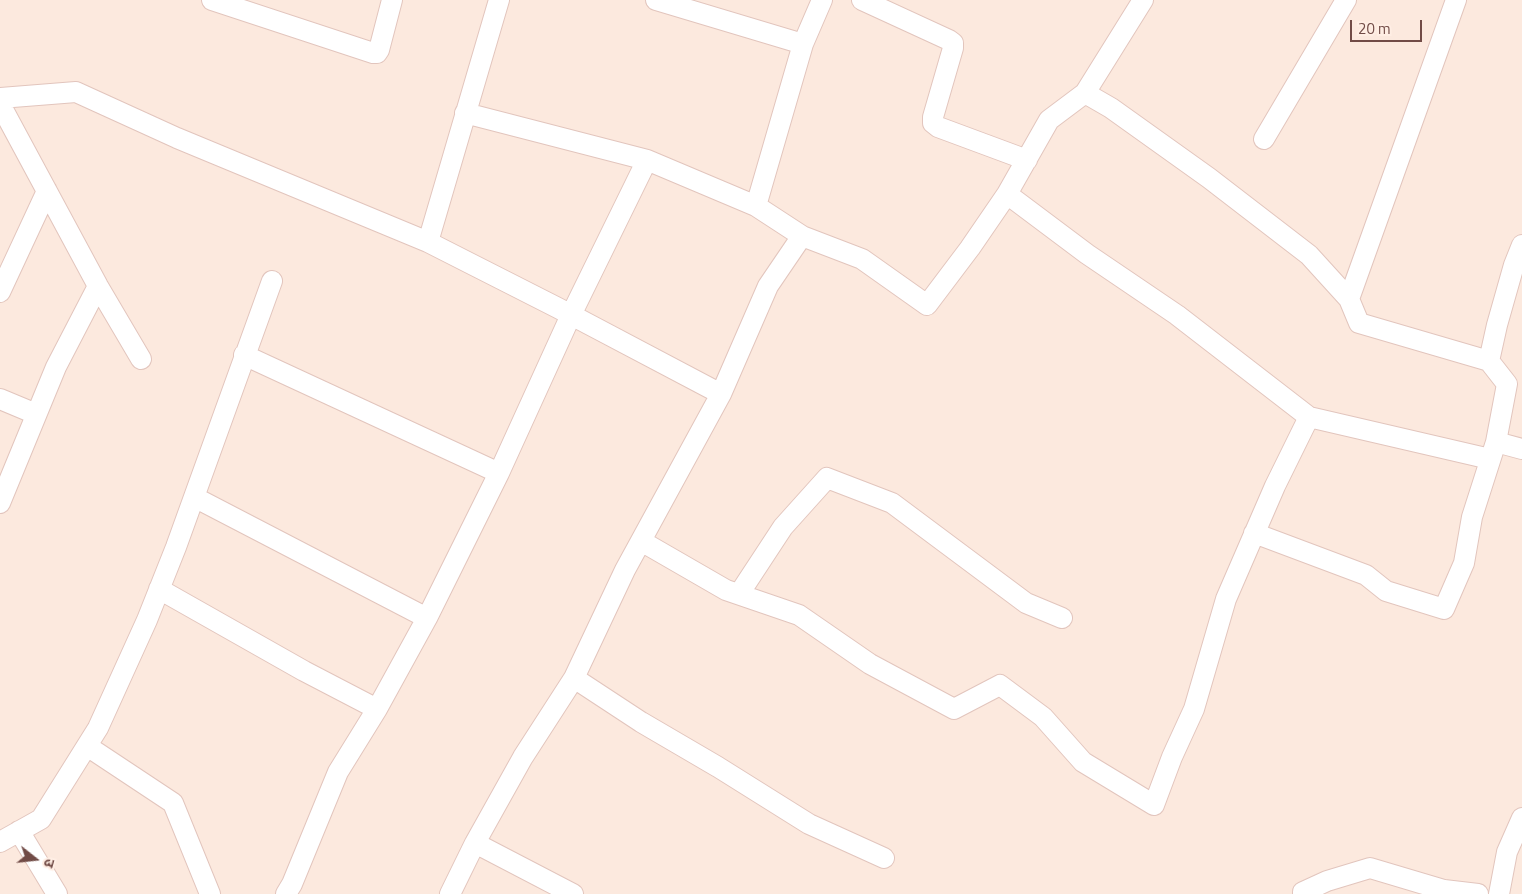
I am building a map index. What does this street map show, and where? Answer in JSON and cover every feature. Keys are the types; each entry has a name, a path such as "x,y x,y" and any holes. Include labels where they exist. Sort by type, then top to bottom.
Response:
{"street":[{"path":"212,0 377,53 392,0"},
{"path":"428,242 499,0"},
{"path":"656,0 803,44"},
{"path":"756,206 803,44 822,0"},
{"path":"862,0 952,43 953,48 933,117 933,123 938,128 1026,160"},
{"path":"465,113 647,160 756,206 802,236 862,259 927,305 970,248 1007,194 1049,120 1085,93 1142,0"},
{"path":"1264,139 1346,0"},
{"path":"1349,299 1456,0"},
{"path":"0,98 76,92 177,138 428,242 720,394"},
{"path":"1085,93 1111,108 1209,178 1309,255 1349,299 1359,323 1489,361 1508,384 1493,450 1472,517 1464,563 1444,609 1386,591 1366,575 1254,533"},
{"path":"0,104 98,286 141,359"},
{"path":"286,894 292,884 338,772 377,709 427,618 499,473 571,315 647,160"},
{"path":"0,292 47,191"},
{"path":"1007,194 1087,254 1177,315 1309,416 1493,450 1522,449"},
{"path":"450,894 475,843 523,757 574,678 625,570 720,394 768,286 802,236"},
{"path":"1489,361 1496,325 1522,245"},
{"path":"0,842 41,819 98,728 159,590 272,282"},
{"path":"0,503 56,368 98,286"},
{"path":"244,355 499,473"},
{"path":"0,399 36,414"},
{"path":"641,541 726,590 799,615 870,664 954,708 1000,685 1043,717 1083,762 1154,805 1172,756 1194,709 1226,599 1254,533 1309,416"},
{"path":"739,594 783,527 826,478 892,503 1026,603 1062,618"},
{"path":"194,498 427,618"},
{"path":"159,590 304,671 377,709"},
{"path":"574,678 641,722 809,824 884,858"},
{"path":"87,746 173,803 210,894"},
{"path":"1499,894 1507,852 1522,818"},
{"path":"19,831 58,894"},
{"path":"475,843 573,894"},
{"path":"1303,894 1303,892 1327,881 1370,868 1444,890 1478,894"}]}
